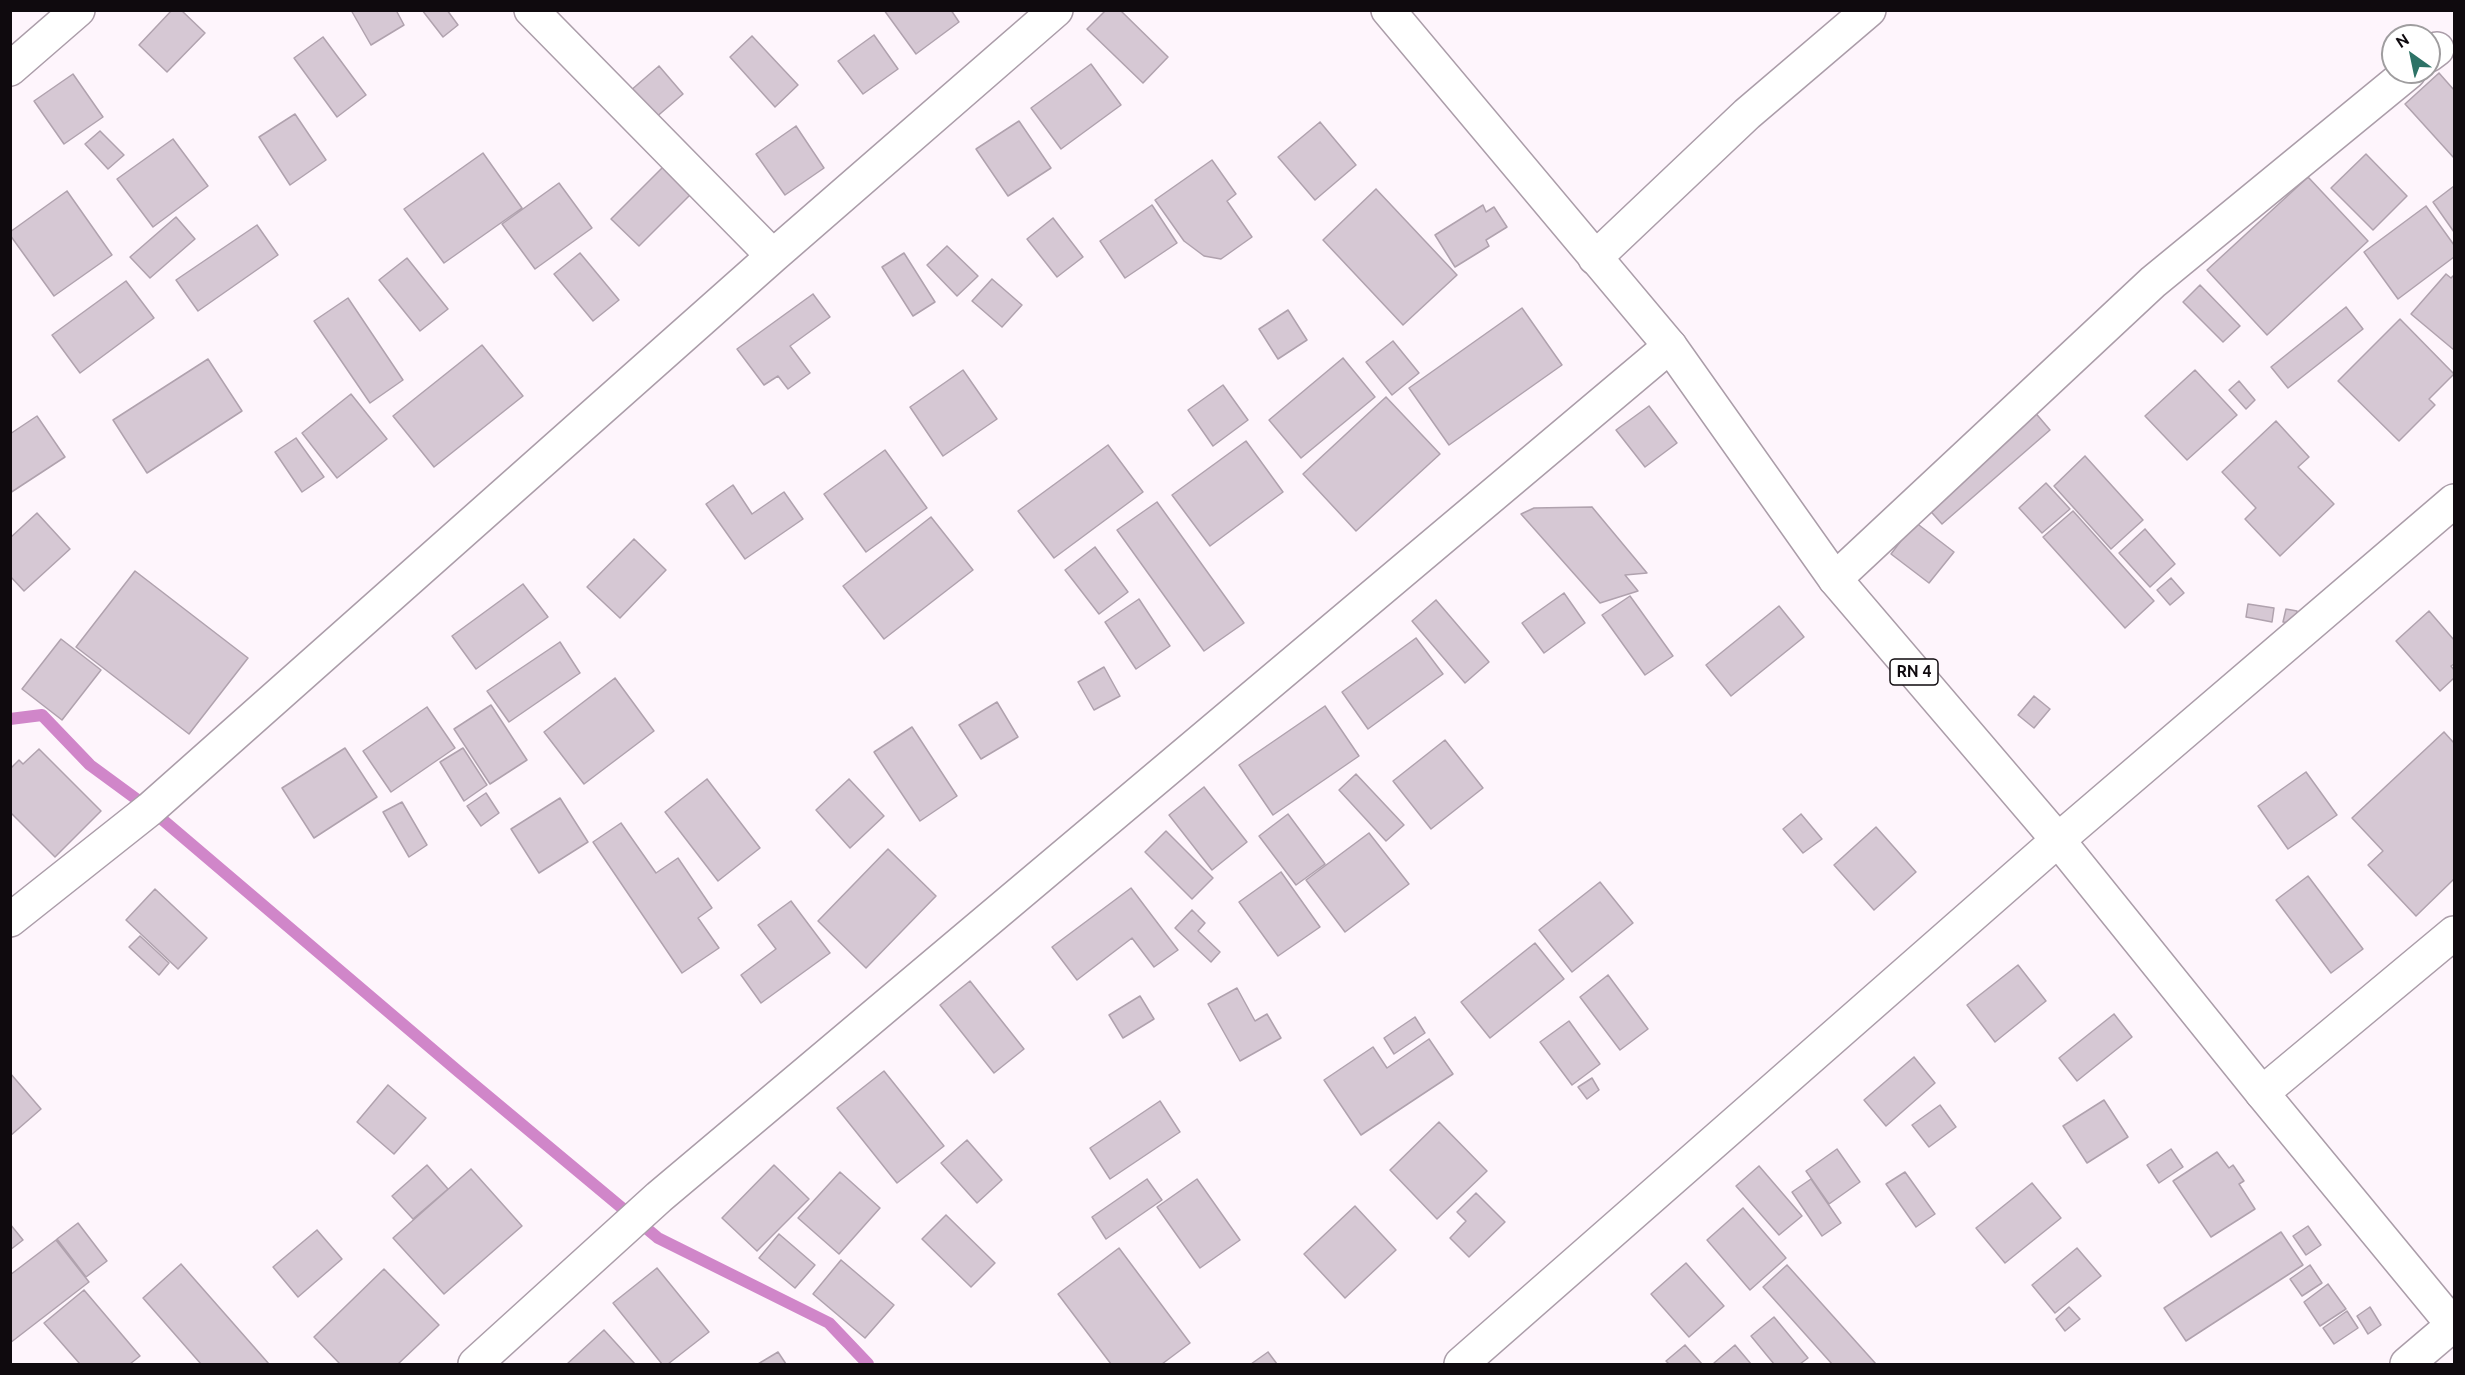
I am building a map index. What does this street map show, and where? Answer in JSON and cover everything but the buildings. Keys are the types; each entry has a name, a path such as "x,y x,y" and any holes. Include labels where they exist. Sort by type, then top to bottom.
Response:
{"main road":[{"path":"10,69 78,10"},
{"path":"531,10 773,256"},
{"path":"10,920 150,809 773,256 1056,10"},
{"name":"RN 4","path":"1388,10 1670,346 1834,579 2058,840 2262,1093 2454,1325"},
{"path":"1595,258 1747,114 1869,10"},
{"path":"1834,579 2153,282 2394,84"},
{"path":"475,1365 660,1197 1670,346"},
{"path":"1461,1365 2058,840 2454,501"},
{"path":"2262,1093 2454,933"},
{"path":"2407,1365 2454,1325"}],"waterway":[{"path":"10,719 42,715 90,765 150,809 658,1238 829,1323 868,1364"}]}
